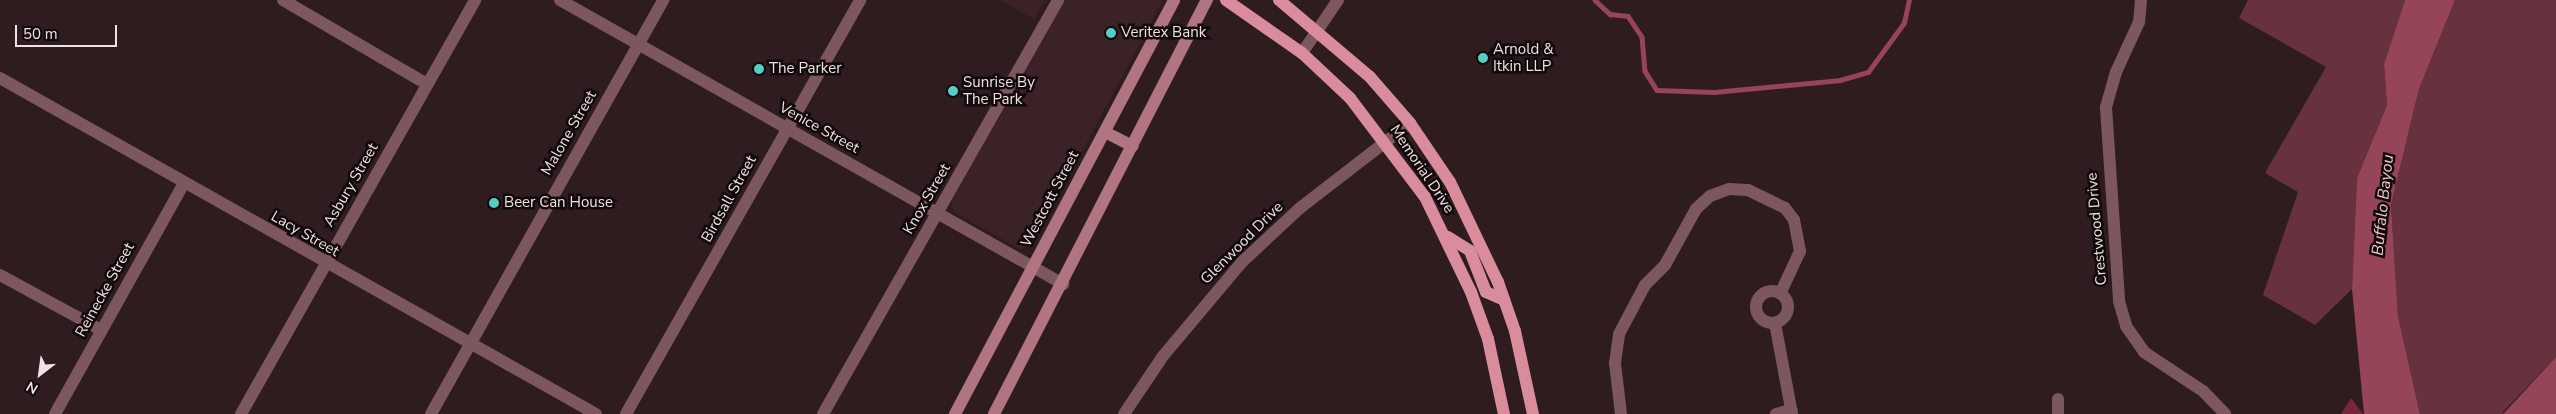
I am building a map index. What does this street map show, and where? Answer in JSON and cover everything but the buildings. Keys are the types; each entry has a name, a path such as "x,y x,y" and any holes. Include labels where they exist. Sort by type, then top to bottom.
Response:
{"main road":[{"name":"Westcott Street","path":"955,414 1174,0"},
{"path":"994,414 1063,284 1207,0"},
{"name":"Memorial Drive","path":"1226,0 1302,53 1387,141 1447,237 1488,339 1504,414"},
{"name":"Memorial Drive","path":"1279,0 1320,31 1370,77 1410,123 1450,182 1504,300 1533,414"},
{"path":"1105,132 1133,146"},
{"path":"1447,237 1470,251 1486,292 1504,300"}],"street":[{"path":"283,0 427,84"},
{"name":"Asbury Street","path":"241,414 324,264 475,0"},
{"name":"Venice Street","path":"560,0 1063,284"},
{"name":"Malone Street","path":"431,414 663,0"},
{"name":"Birdsall Street","path":"626,414 860,0"},
{"name":"Knox Street","path":"823,414 1058,0"},
{"path":"1302,53 1320,31 1338,0"},
{"name":"Crestwood Drive","path":"2140,0 2139,22 2116,72 2106,108 2120,301 2126,326 2144,352 2203,391 2225,414"},
{"name":"Lacy Street","path":"0,78 324,264 596,414"},
{"name":"Glenwood Drive","path":"1124,414 1200,309 1242,262 1300,208 1410,123"},
{"name":"Reinecke Street","path":"55,414 184,182"},
{"path":"1621,414 1615,363 1619,334 1645,285 1665,265 1696,208 1710,196 1729,189 1748,190 1785,208 1794,220 1800,251 1780,294"},
{"path":"0,275 101,330"},
{"path":"1774,323 1762,319 1757,305 1765,293 1780,294"},
{"path":"1774,323 1788,311 1780,294"},
{"path":"1774,323 1792,412 1776,414"},
{"path":"2058,399 2058,414"}],"shaded area":[{"path":"1000,0 1045,0 1034,19"},
{"path":"1064,0 1163,0 1032,245 1020,249 954,212 951,201"},
{"path":"2248,0 2405,0 2384,64 2387,105 2357,178 2352,289 2315,325 2263,295 2298,192 2265,173 2326,67 2239,18"},
{"path":"2455,0 2556,0 2556,357 2501,414 2420,414 2398,316 2391,205 2419,89"},
{"path":"2351,398 2363,414 2341,414"}],"water":[{"name":"Buffalo Bayou","path":"2405,0 2455,0 2419,89 2391,205 2398,316 2420,414 2364,414 2352,289 2357,178 2387,105 2384,64"},
{"path":"2556,357 2556,414 2501,414 2504,413"}],"waterway":[{"path":"1595,0 1610,14 1628,16 1642,37 1645,71 1657,90 1714,92 1840,80 1868,72 1904,23 1909,0"}],"place":[{"name":"Veritex Bank","path":"1111,33"},
{"name":"Arnold & Itkin LLP","path":"1483,58"},
{"name":"The Parker","path":"759,69"},
{"name":"Sunrise By The Park","path":"953,91"},
{"name":"Beer Can House","path":"494,203"}]}
